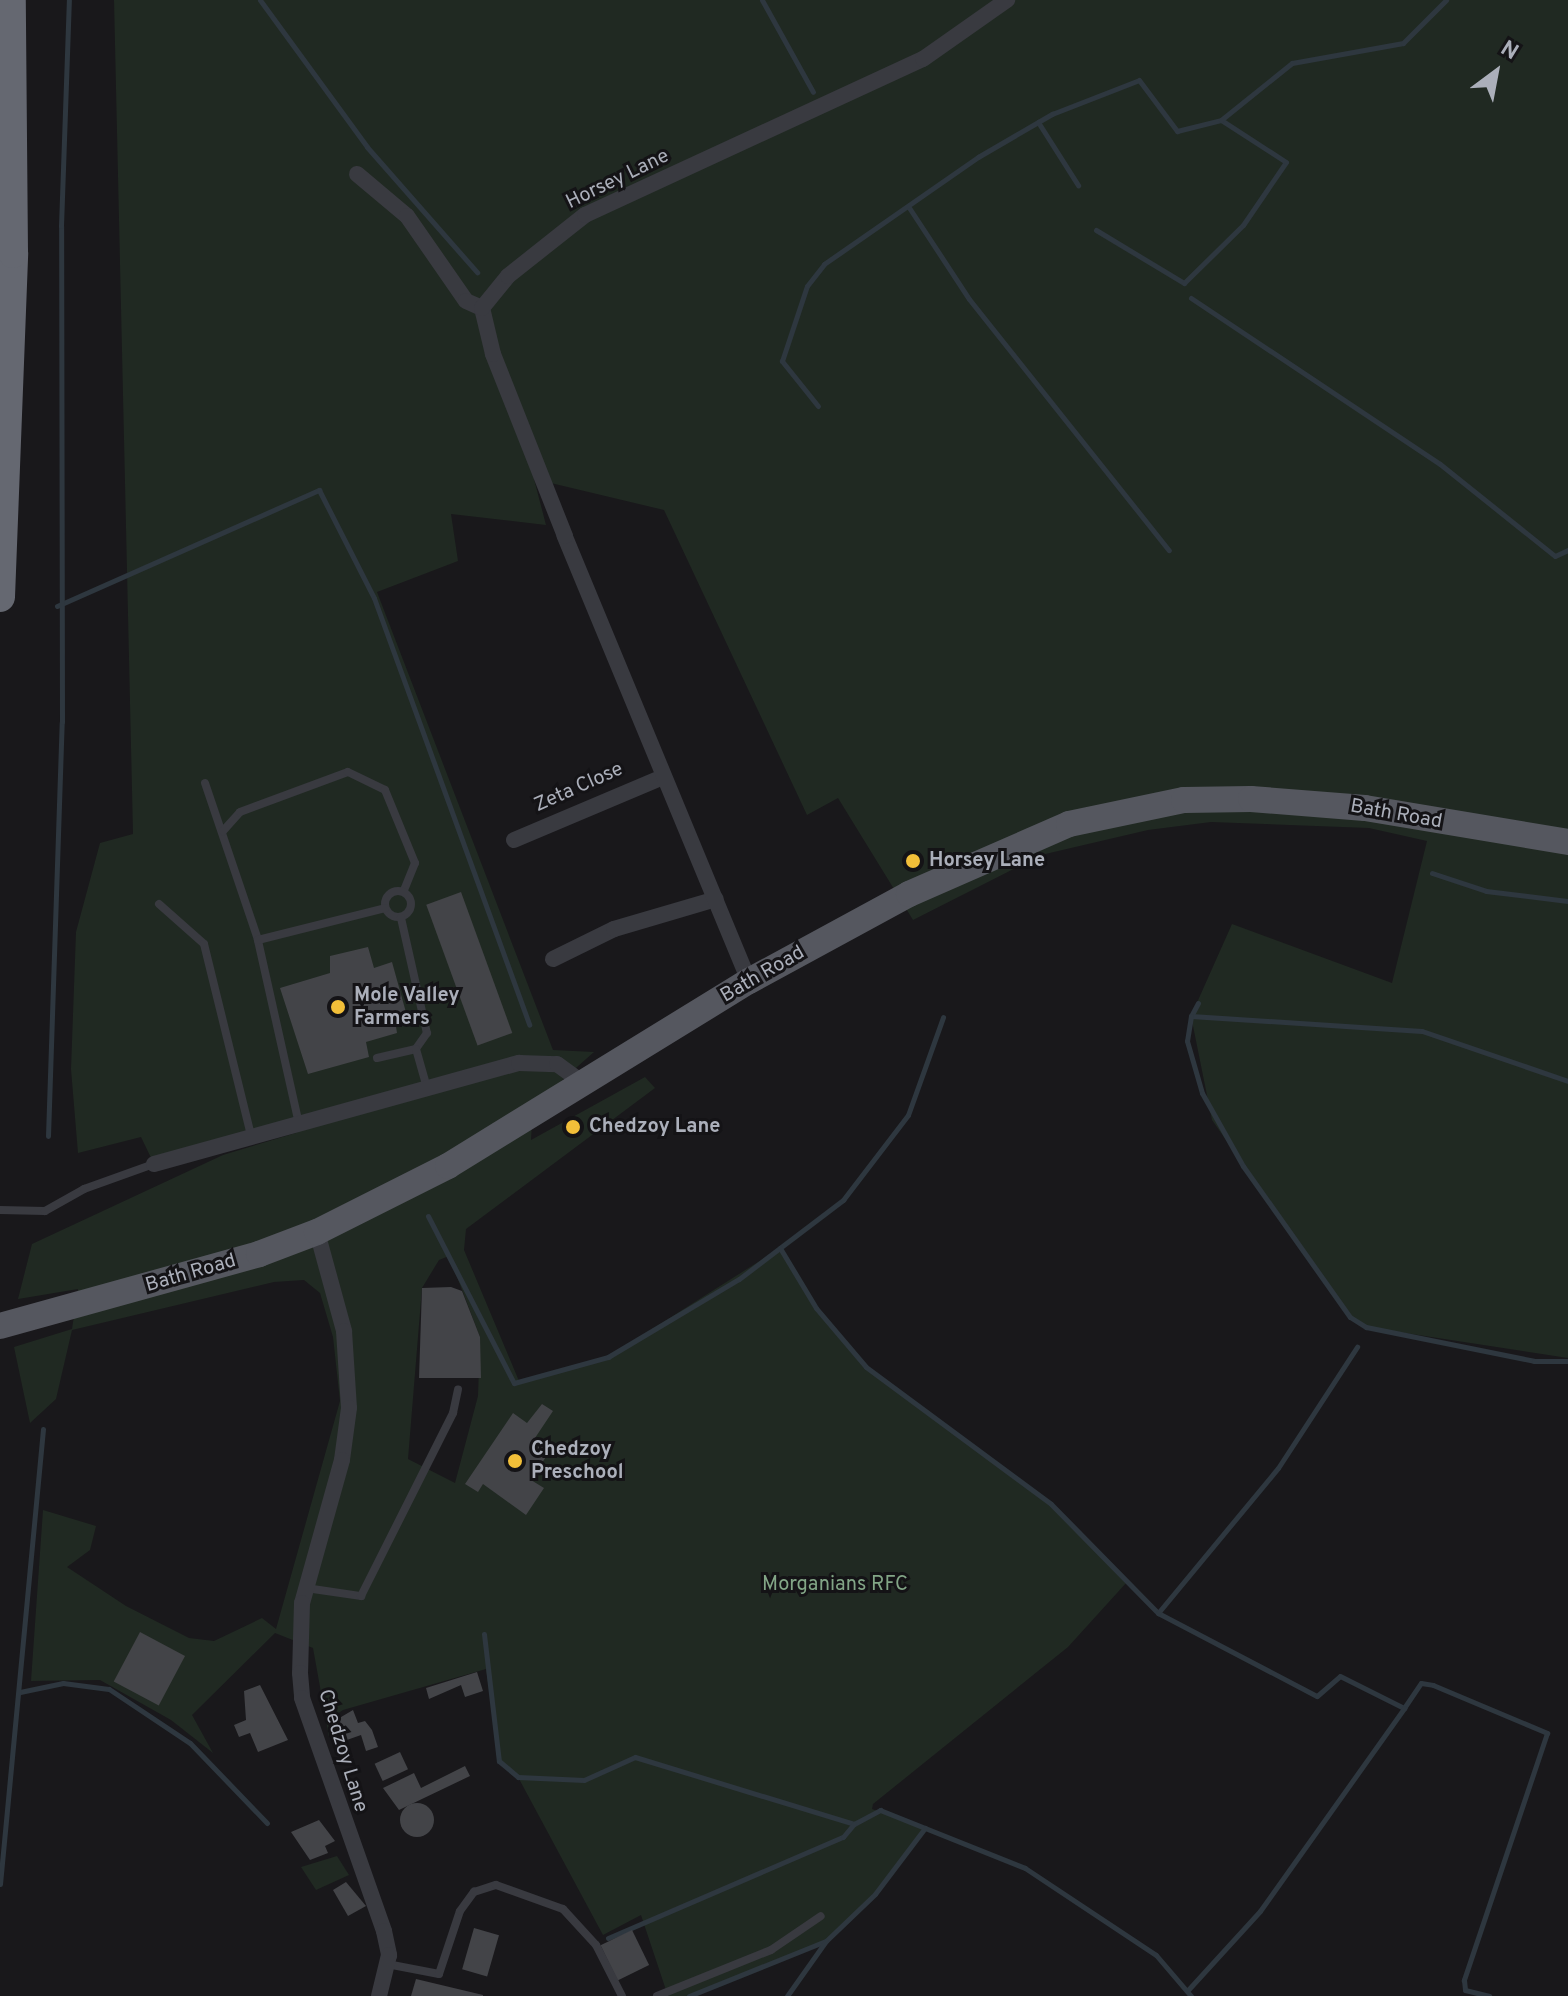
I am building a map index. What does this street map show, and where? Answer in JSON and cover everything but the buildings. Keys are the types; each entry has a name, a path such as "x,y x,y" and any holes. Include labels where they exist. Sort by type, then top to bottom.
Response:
{"highway":[{"path":"0,597 13,253 11,0"}],"main road":[{"name":"Bath Road","path":"0,1326 244,1259 317,1232 448,1166 586,1085 749,981 1017,844 1126,809 1184,800 1301,801 1568,842"}],"street":[{"name":"Horsey Lane","path":"482,308 508,276 585,215 923,59 1007,0"},
{"path":"357,174 407,216 466,301 482,308 498,367 663,777 749,981"},
{"name":"Zeta Close","path":"514,840 663,777"},
{"path":"553,959 614,929 657,927 716,899"},
{"path":"154,1164 539,1059 586,1085"},
{"name":"Chedzoy Lane","path":"317,1232 344,1331 349,1408 342,1460 305,1588 298,1631 302,1698 384,1931 387,1964 379,1996"}],"lane":[{"path":"223,831 240,812 348,772 385,790 415,863 403,892 411,909 401,918"},
{"path":"205,783 258,940 299,1124"},
{"path":"385,908 390,895 403,892"},
{"path":"159,904 204,944 251,1136"},
{"path":"258,940 385,908 401,918 427,1033 416,1049 377,1058"},
{"path":"416,1049 427,1088"},
{"path":"0,1210 45,1211 84,1189 154,1164"},
{"path":"305,1588 361,1596 453,1413 458,1390"},
{"path":"387,1964 439,1974 460,1911 474,1892 496,1885 563,1909 596,1945 622,1996"},
{"path":"657,1996 771,1950 821,1916"}],"green space":[{"name":"Morganians RFC","path":"114,0 1568,0 1568,1358 1366,1327 1350,1317 1212,1120 1191,1016 1232,924 1392,983 1427,841 1369,828 1211,822 1148,830 1041,855 913,920 838,798 807,815 664,510 534,479 546,525 451,514 458,561 377,592 553,1050 594,1052 533,1106 531,1140 645,1077 655,1088 466,1229 464,1250 519,1381 608,1357 780,1248 816,1308 866,1367 1051,1504 1127,1582 1068,1647 873,1804 872,1809 925,1828 875,1894 826,1941 689,1996 668,1996 641,1915 603,1935 518,1777 499,1761 486,1669 343,1710 331,1718 329,1737 313,1648 275,1633 192,1715 213,1753 171,1720 100,1680 31,1681 43,1510 96,1526 90,1550 67,1567 126,1606 189,1638 214,1641 262,1618 276,1629 340,1401 333,1337 320,1293 304,1280 274,1282 72,1330 56,1399 30,1423 14,1347 72,1329 78,1289 18,1299 32,1244 223,1155 299,1132 154,1164 141,1137 78,1153 71,1069 76,932 100,843 133,834","holes":["449,1256 480,1337 478,1396 455,1483 408,1459 422,1288 439,1260"]},
{"path":"337,1856 349,1875 316,1890 301,1867"}],"waterway":[{"path":"48,1136 62,722 61,226 69,0"},
{"path":"260,0 367,147 477,272"},
{"path":"762,0 813,92"},
{"path":"818,406 782,361 807,286 824,264 978,157 1052,114 1139,80 1177,131 1221,120 1292,63 1403,43 1446,0"},
{"path":"1096,230 1184,283 1243,225 1286,162 1221,120"},
{"path":"1038,122 1078,185"},
{"path":"908,206 969,299 1169,550"},
{"path":"1191,298 1440,464 1555,556 1568,550"},
{"path":"57,606 319,490 374,598 529,1025"},
{"path":"1432,873 1486,891 1568,901"},
{"path":"1198,1003 1191,1016 1422,1031 1568,1081"},
{"path":"1191,1016 1187,1041 1202,1093 1243,1166 1350,1317 1366,1327 1534,1361 1568,1361"},
{"path":"428,1216 514,1383 608,1357 739,1279 843,1200 908,1115 943,1017"},
{"path":"780,1248 816,1308 866,1367 1051,1504 1158,1613 1317,1696 1340,1676 1404,1708 1421,1683 1433,1685 1547,1733 1464,1980 1465,1990 1489,1996"},
{"path":"1158,1613 1278,1468 1357,1347"},
{"path":"0,1884 43,1429"},
{"path":"484,1634 499,1761 518,1777 584,1780 635,1757 854,1824 880,1810 1025,1868 1156,1955 1191,1996"},
{"path":"20,1692 63,1683 109,1689 190,1743 267,1823"},
{"path":"1187,1991 1260,1911 1404,1708"},
{"path":"608,1938 843,1837 854,1824"},
{"path":"689,1996 826,1941 875,1894 925,1828"},
{"path":"787,1996 826,1941"}],"place":[{"name":"Horsey Lane","path":"913,861"},
{"name":"Mole Valley Farmers","path":"338,1007"},
{"name":"Chedzoy Lane","path":"573,1127"},
{"name":"Chedzoy Preschool","path":"515,1461"}]}
